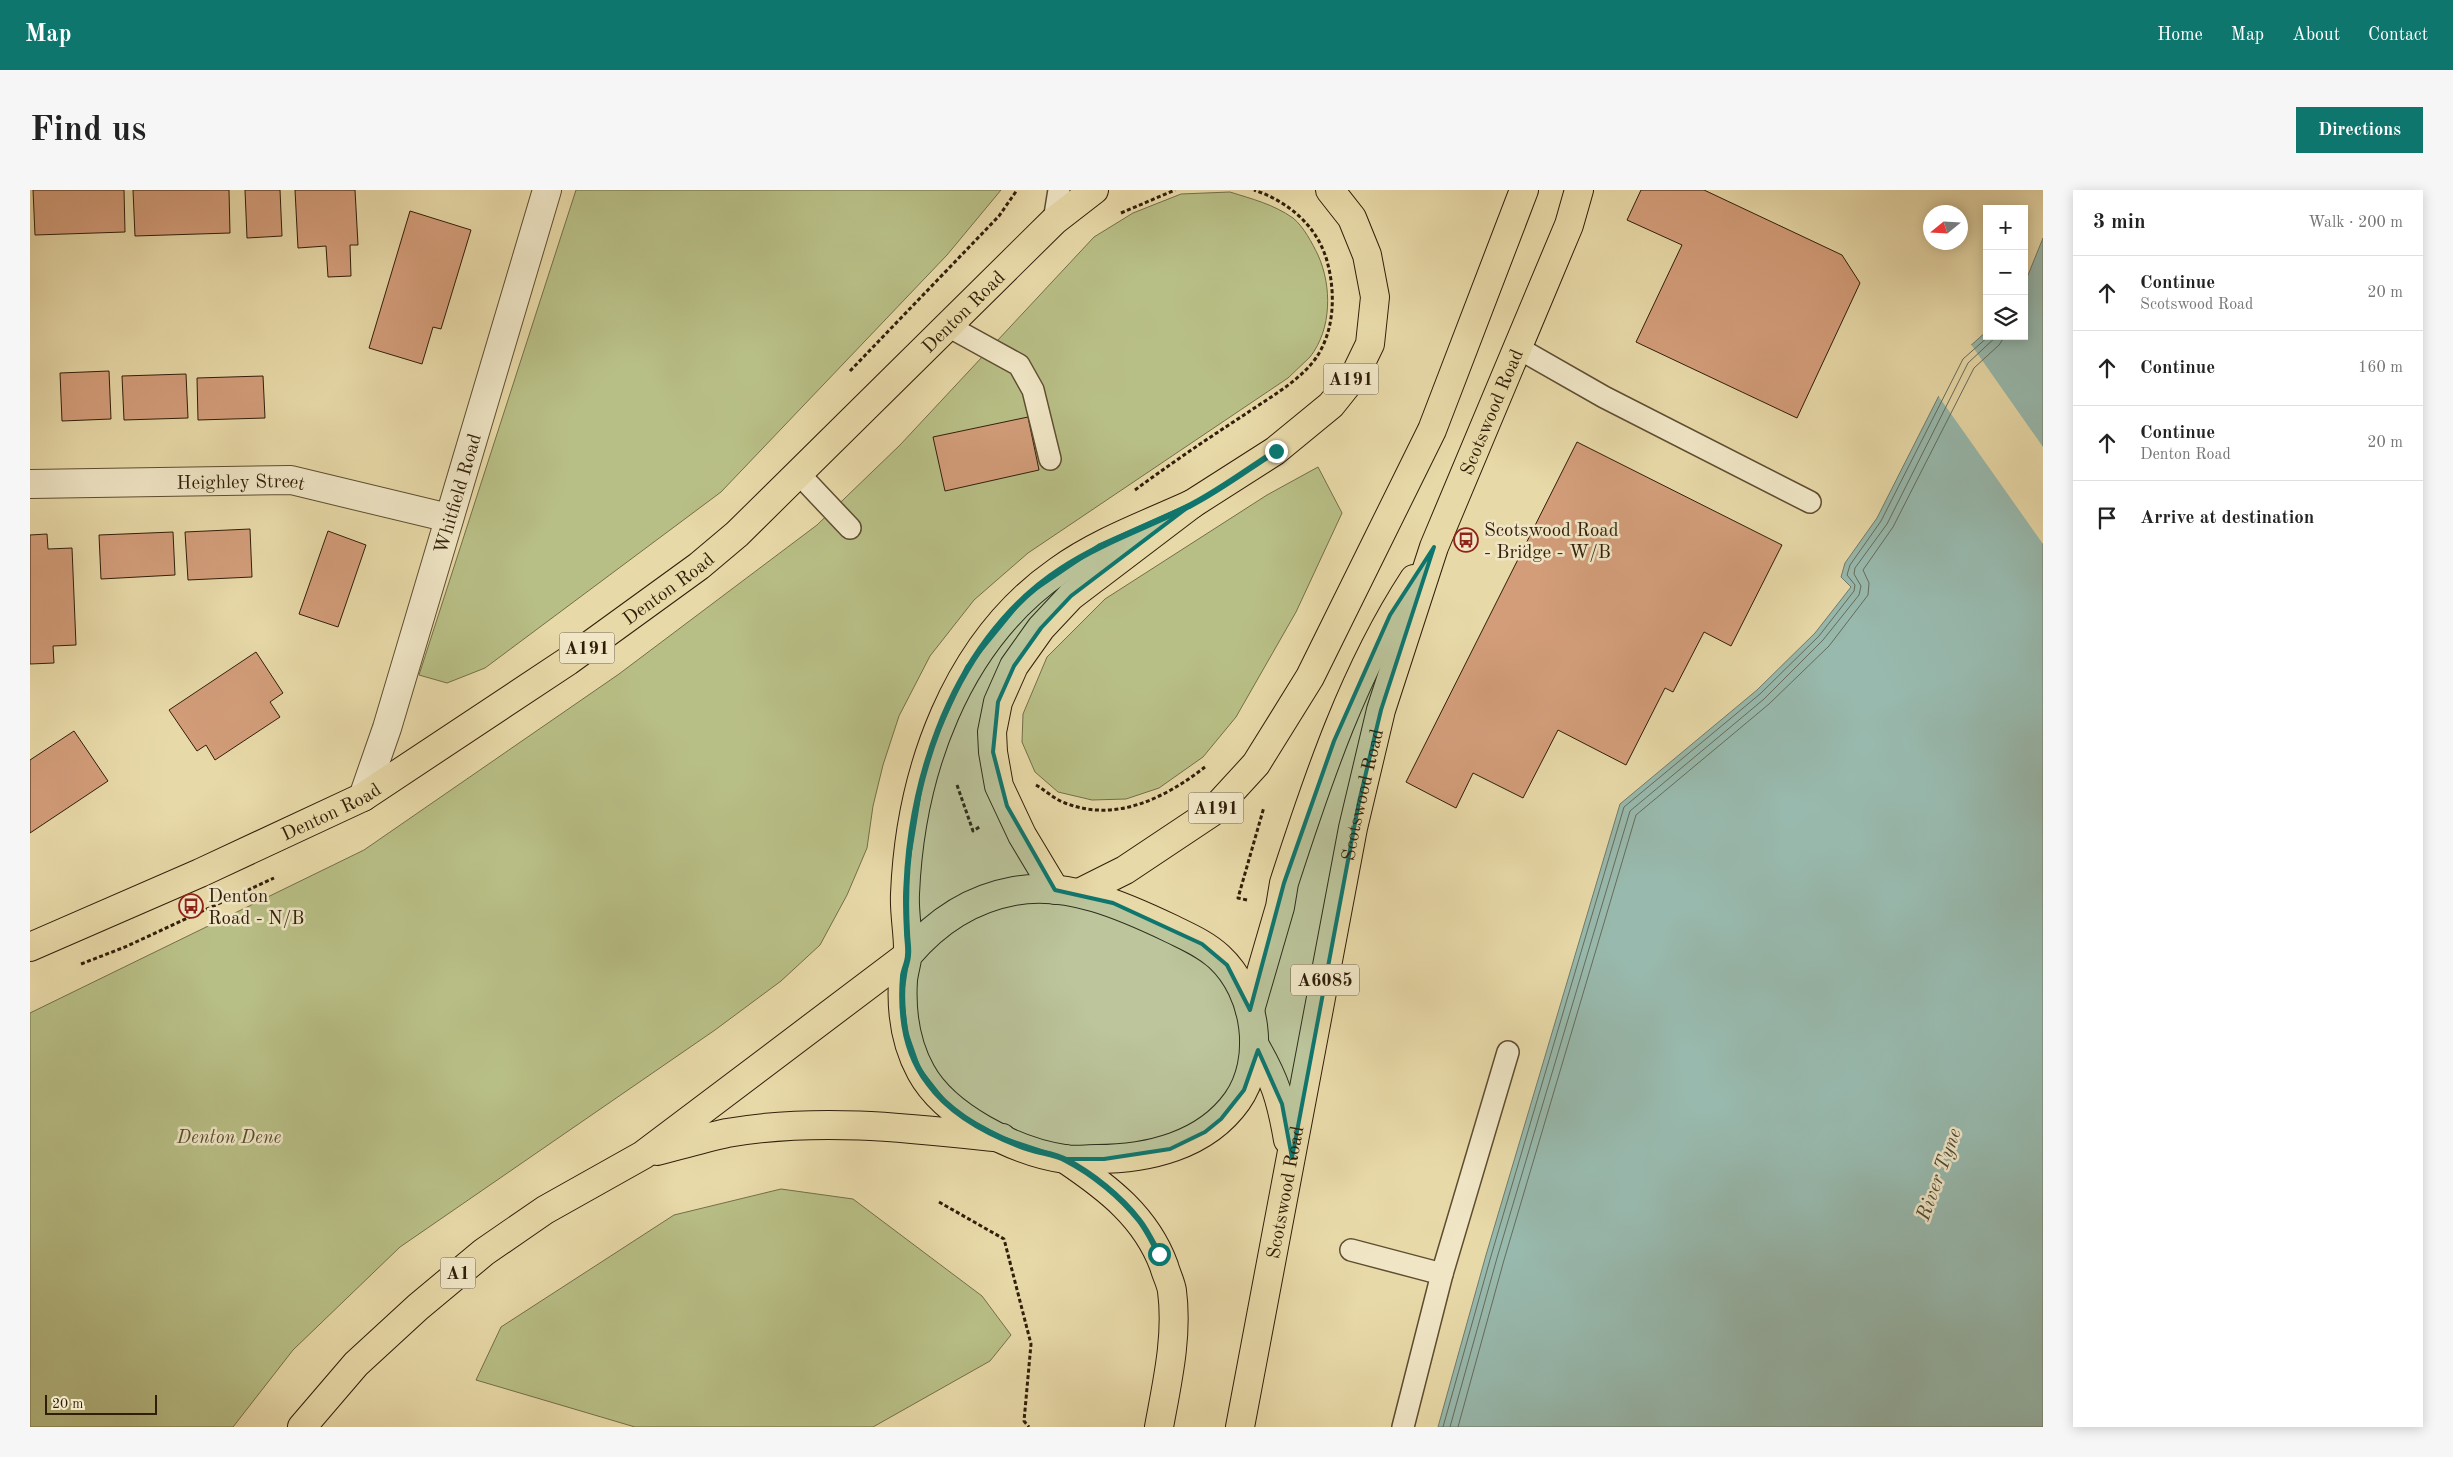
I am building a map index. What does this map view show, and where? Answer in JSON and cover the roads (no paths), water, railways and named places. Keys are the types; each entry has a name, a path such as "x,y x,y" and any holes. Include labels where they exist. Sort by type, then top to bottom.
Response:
{"main road":[{"name":"Denton Road","path":"30,946 200,873 363,797 568,661 699,566 737,534 1054,221 1094,190"},
{"name":"A191","path":"1330,190 1352,218 1367,255 1375,297 1370,344 1355,375 1331,406 1276,451 1192,504 1071,596 1041,628 1014,666 998,702 992,732 993,752 999,786 1022,835 1067,891 1125,870 1212,812 1256,764 1310,677 1432,430 1524,190"},
{"name":"Scotswood Road","path":"1240,1427 1361,792 1381,710 1434,547 1569,225 1578,190"},
{"name":"A191","path":"908,955 905,897 913,825 921,785 933,742 967,667 994,630 1026,596 1060,569 1100,545 1192,504"},
{"path":"1250,1010 1280,907 1284,883 1334,741 1390,615 1434,547"},
{"path":"1065,1160 1104,1159 1153,1153 1170,1149 1205,1132 1221,1119 1244,1090 1251,1070 1254,1044 1250,1010 1239,984 1227,965 1202,944 1113,903 1067,891 1017,890 993,896 951,915 934,926 908,955 904,973 902,1012 910,1046 919,1069 928,1083 951,1107 965,1118 1002,1138 1065,1160 1098,1181 1141,1222 1159,1254 1172,1290 1171,1360 1158,1427"},
{"name":"A1","path":"302,1427 356,1364 418,1307 484,1252 545,1210 643,1155 908,955"},
{"path":"1254,1044 1273,1076 1282,1104 1292,1158"},
{"name":"A1","path":"643,1155 726,1134 804,1125 846,1124 900,1127 1002,1138"}],"street":[{"name":"Whitfield Road","path":"363,797 387,728 542,191"},
{"name":"Heighley Street","path":"30,484 291,480 449,518"}],"lane":[{"path":"1054,221 1059,190"},
{"path":"948,326 1019,365 1034,390 1050,459"},
{"path":"1518,348 1604,397 1810,502"},
{"path":"799,474 850,528"},
{"path":"1403,1427 1442,1274 1508,1052"},
{"path":"1351,1250 1442,1274"}],"water":[{"name":"River Tyne","path":"2043,238 2043,1427 1438,1427 1486,1255 1620,804 1757,690 1815,633 1851,587 1841,577 1845,563 1877,518 1959,356 1983,335 1983,340 2028,340 2028,275"}],"place":[{"name":"Scotswood Road - Bridge - W/B","path":"1466,540"},
{"name":"Denton Road - N/B","path":"191,906"}],"park label":[{"name":"Denton Dene","path":"229,1136"}]}
